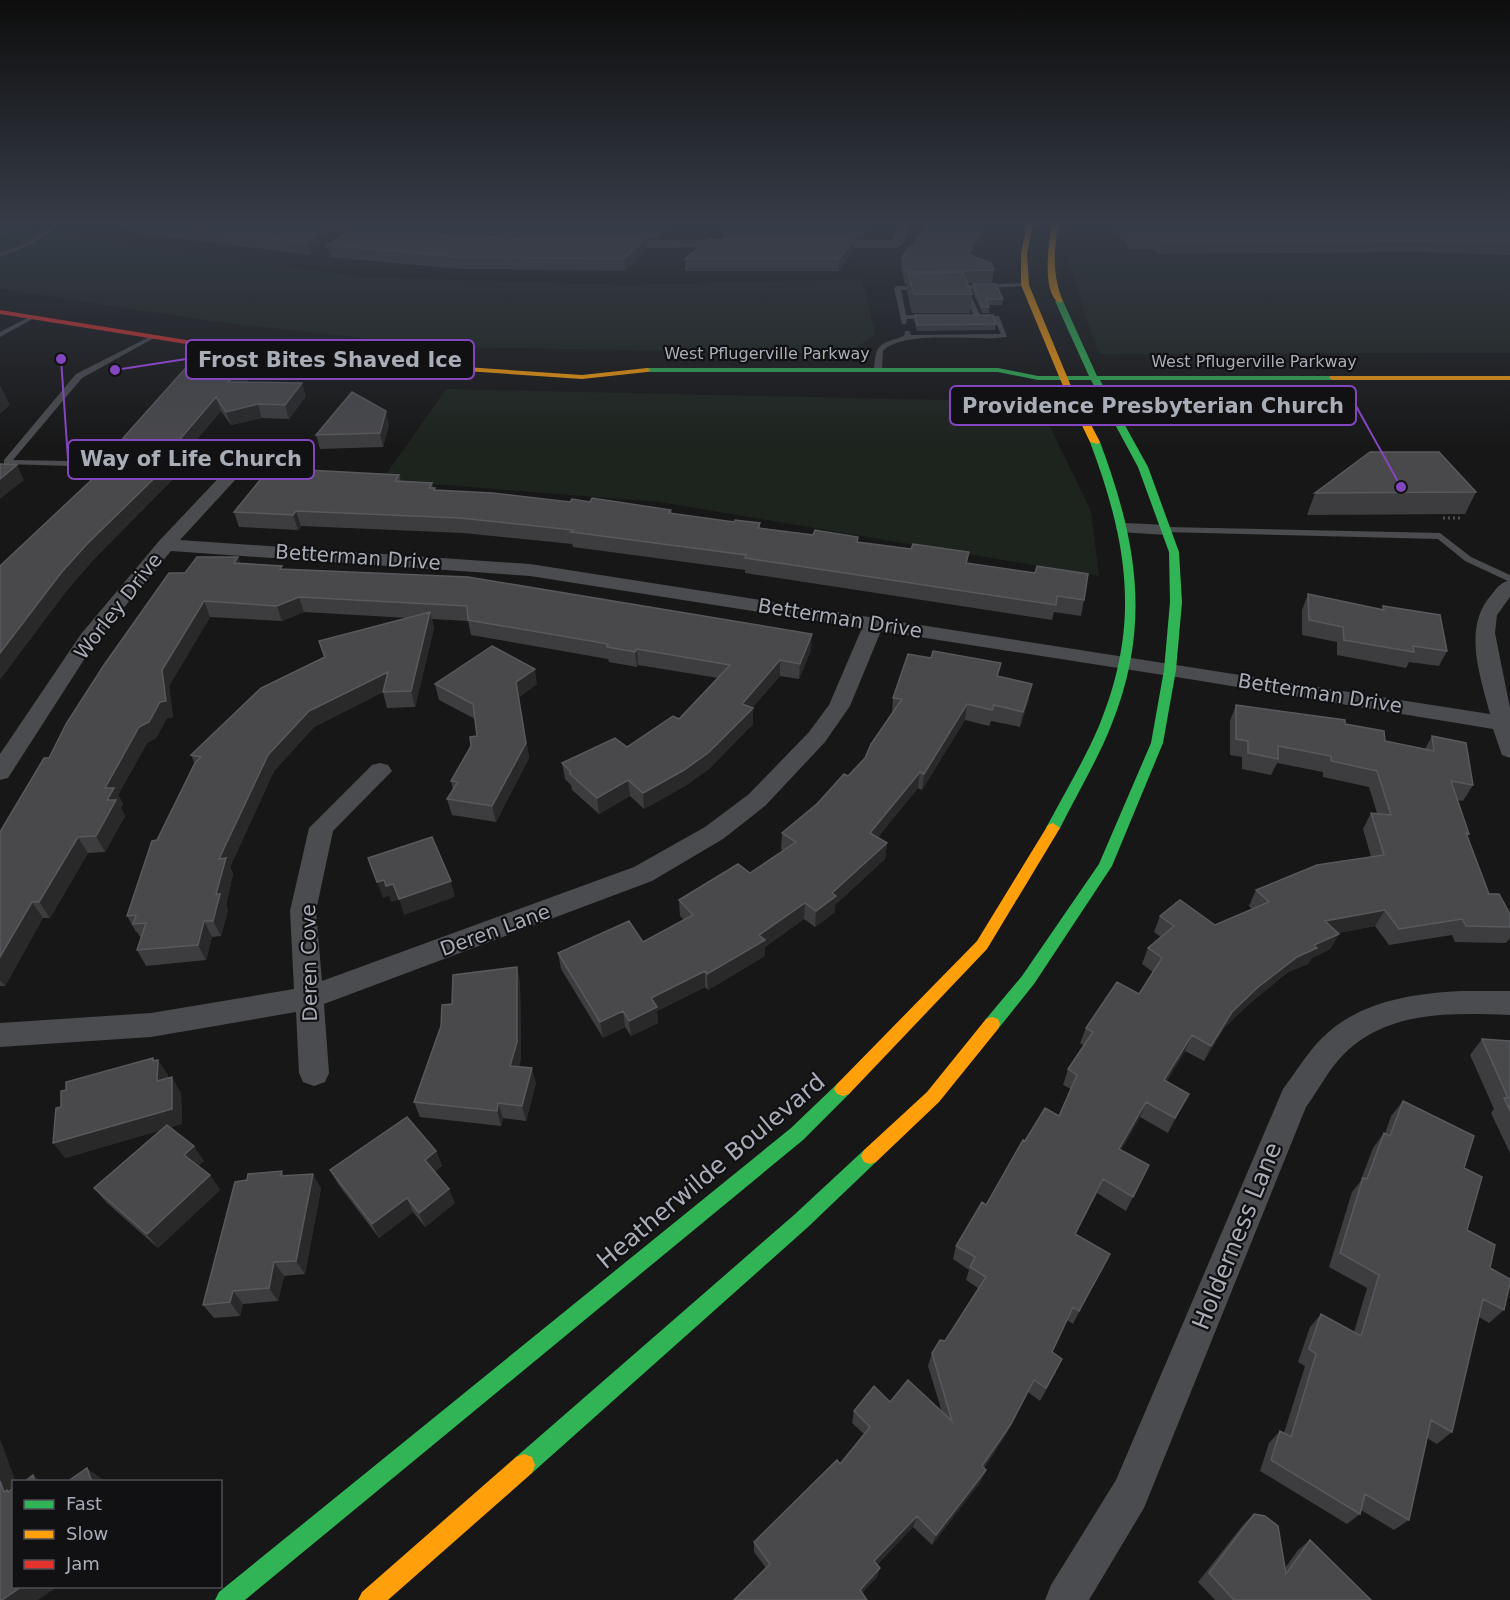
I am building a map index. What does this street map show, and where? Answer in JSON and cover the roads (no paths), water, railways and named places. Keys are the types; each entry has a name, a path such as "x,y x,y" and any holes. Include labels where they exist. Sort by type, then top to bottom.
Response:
{"main road":[{"name":"Heatherwilde Boulevard","path":"227,1600 797,1134 885,1048 982,945 1045,843 1100,737 1126,664 1134,585 1125,528 1103,460 1057,363 1031,299"},
{"path":"370,1600 801,1221 933,1097 1028,981 1105,866 1137,795 1157,742 1170,670 1176,602 1174,552 1143,467 1094,378 1057,299"},
{"name":"West Pflugerville Parkway","path":"0,312 267,355 396,367 582,377 644,369"},
{"path":"302,343 478,358 555,361"},
{"name":"West Pflugerville Parkway","path":"588,362 644,369 998,370 1038,378 1510,378"},
{"name":"West Pflugerville Parkway","path":"998,370 1030,363 1104,363"},
{"name":"West Pflugerville Parkway","path":"1326,364 1510,364"}],"street":[{"name":"Worley Drive","path":"0,772 46,706 88,638 166,544 252,452"},
{"path":"1125,528 1167,530"},
{"name":"Betterman Drive","path":"166,544 530,570 1507,724"},
{"path":"1510,586 1492,606 1486,622 1488,652 1507,724 1510,750"},
{"name":"Deren Lane","path":"0,1035 151,1024 308,998 643,874 714,833 757,801 817,737 839,706 874,623"},
{"name":"Deren Cove","path":"314,1073 303,911 321,828 380,771"},
{"name":"Holderness Lane","path":"1066,1600 1130,1494 1293,1100 1335,1044 1370,1018 1414,1007 1456,1002 1510,1003"}],"lane":[{"path":"899,299 905,327"},
{"path":"970,299 977,317"},
{"path":"878,370 879,351 885,345 905,327 935,317"},
{"path":"905,327 1005,336 996,317 967,317"},
{"path":"0,335 33,318"},
{"path":"68,464 7,462 79,376 152,338"},
{"path":"1167,530 1440,536 1468,559 1510,579"}],"place":[{"name":"Way of Life Church","path":"61,359"},
{"name":"Frost Bites Shaved Ice","path":"115,370"},
{"name":"Providence Presbyterian Church","path":"1401,487"}]}
